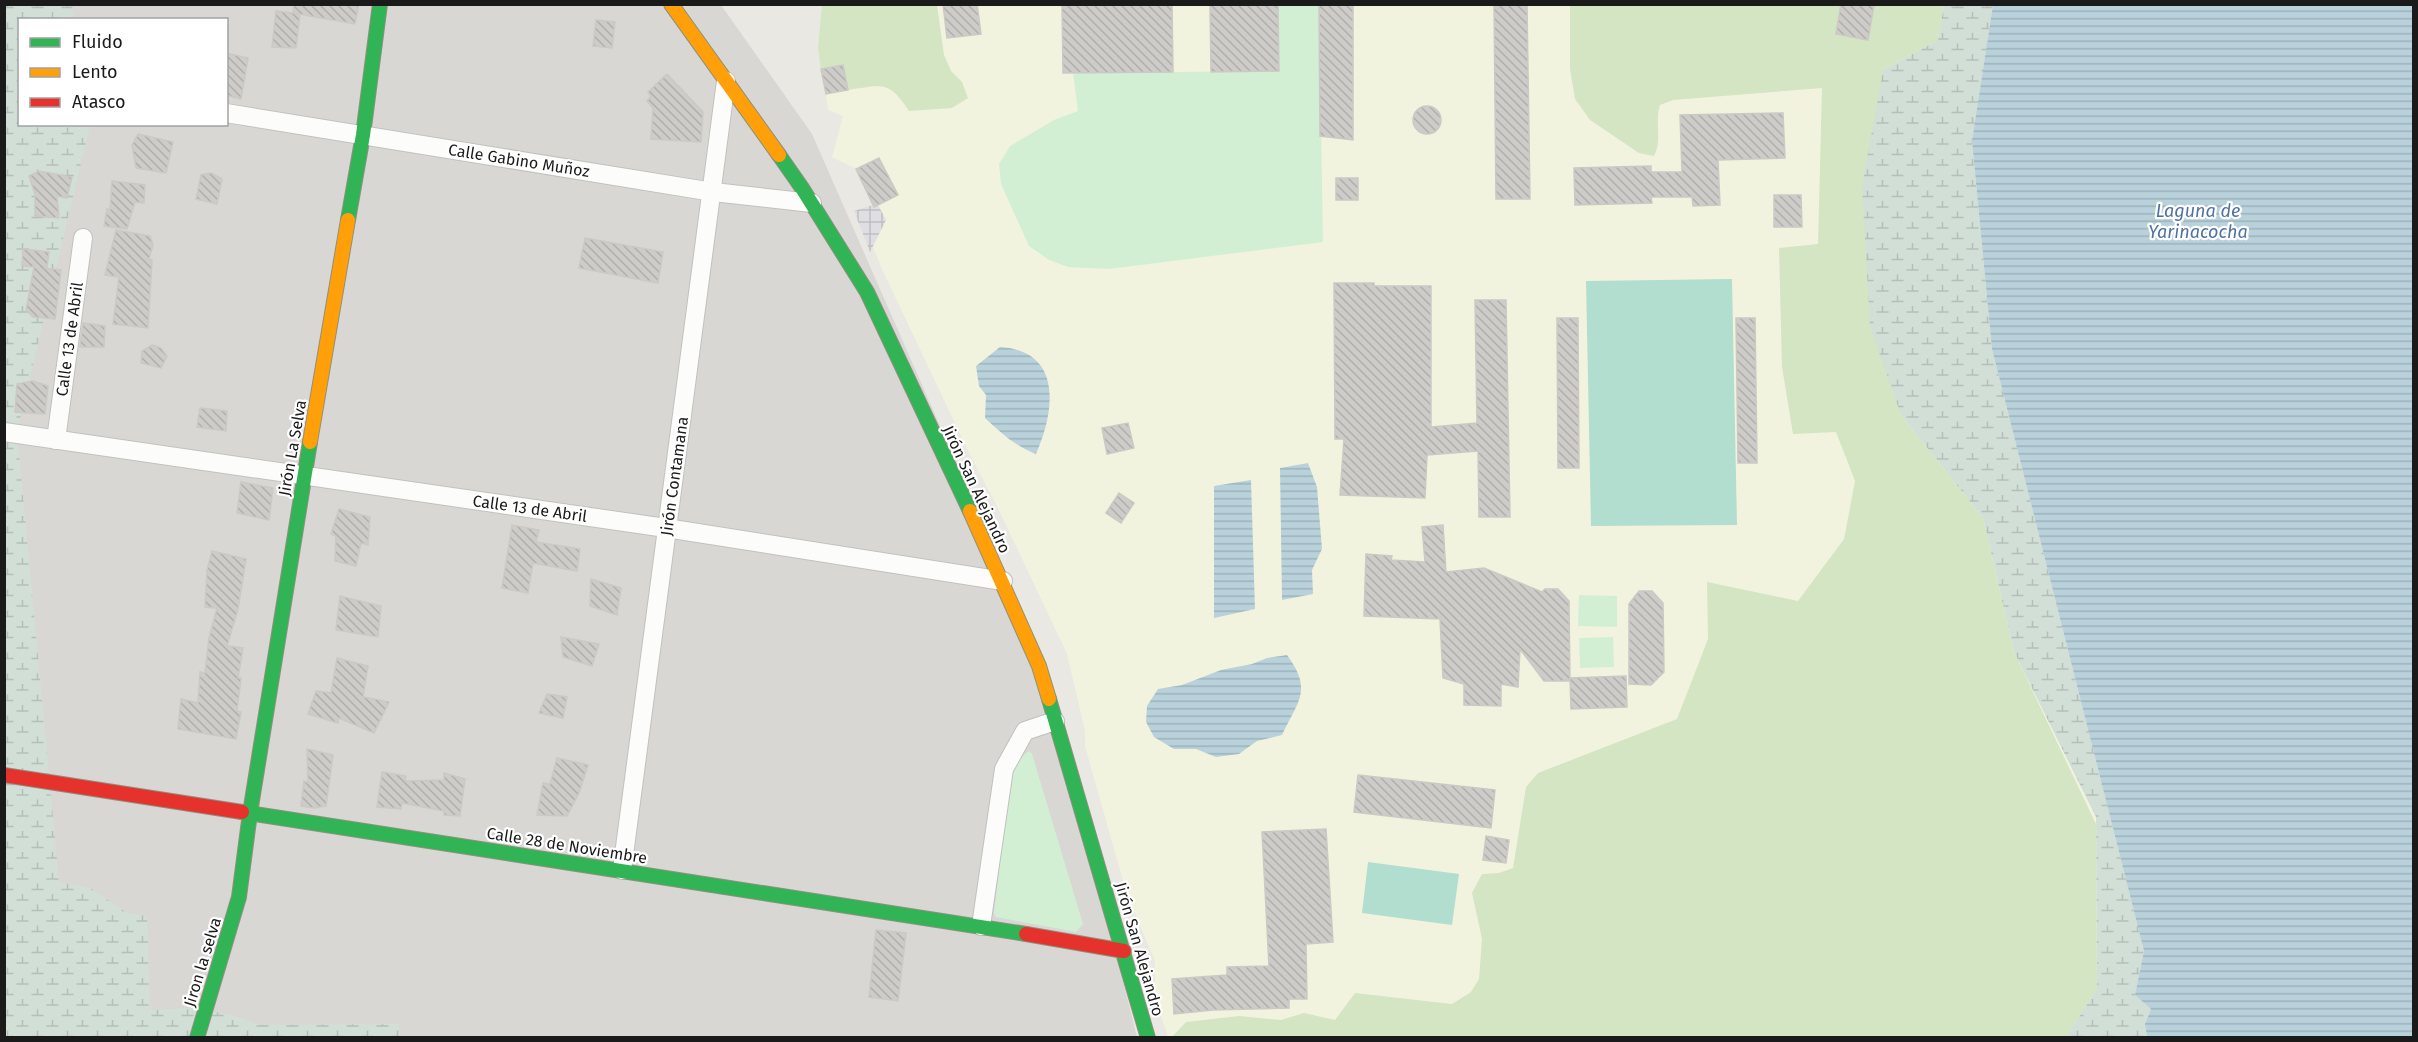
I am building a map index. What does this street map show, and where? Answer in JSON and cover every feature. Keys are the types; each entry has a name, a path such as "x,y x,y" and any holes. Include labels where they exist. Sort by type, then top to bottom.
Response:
{"street":[{"name":"Jirón La Selva","path":"239,897 250,813 304,474 363,135 380,4"},
{"name":"Jirón San Alejandro","path":"671,4 812,203 867,292 1003,581 1039,666 1148,1038"},
{"name":"Jirón Contamana","path":"622,870 726,81"},
{"name":"Calle Gabino Muñoz","path":"228,113 713,192 812,203"},
{"name":"Calle 13 de Abril","path":"56,440 83,238"},
{"name":"Calle 13 de Abril","path":"4,432 304,474 1003,581"},
{"path":"981,926 1004,769 1025,731 1055,721"},
{"name":"Calle 28 de Noviembre","path":"4,775 981,926 1124,951"},
{"name":"Jiron la selva","path":"196,1038 239,897"}],"shaded area":[{"path":"5,5 721,5 812,134 1044,663 1137,1037 400,1038 398,1024 5,1038"},
{"path":"822,5 1944,5 1938,40 2014,652 2096,817 2098,974 2066,1037 1168,1037 1155,998 1155,961 1127,895 1085,746 1085,731 1067,654 882,269 873,247 886,220 860,171 832,157 843,116 828,110 826,94 848,90 843,65 821,69"},
{"path":"1278,5 1319,5 1323,242 1109,269 1068,267 1049,260 1029,246 1001,184 999,164 1010,146 1054,120 1078,111 1073,73 1278,71"},
{"path":"873,205 874,207 878,205 886,220 870,252 854,211"},
{"path":"1579,595 1617,596 1617,627 1578,626"},
{"path":"1613,637 1614,667 1580,668 1579,638"},
{"path":"1029,751 1032,754 1083,924 1076,932 996,917 994,913 1010,778 1018,760"}],"green space":[{"path":"5,5 72,5 74,18 18,18 18,126 90,126 17,432 59,882 92,889 127,913 147,916 150,1010 193,1008 231,1015 261,1025 398,1024 400,1037 5,1038"},
{"path":"822,5 937,5 944,55 951,71 962,82 968,98 952,108 909,111 890,89 877,86 848,90 843,65 821,69 818,48"},
{"path":"1570,5 1944,5 1938,40 1883,70 1901,415 1983,518 2014,652 2096,824 2097,989 2066,1037 1171,1038 1186,1022 1239,1016 1281,1020 1304,1013 1335,1020 1355,993 1452,1004 1471,992 1479,979 1482,939 1472,893 1482,874 1499,873 1513,868 1526,787 1538,773 1677,719 1708,639 1707,582 1798,601 1844,539 1855,481 1836,432 1793,434 1782,367 1779,248 1818,244 1822,88 1673,100 1660,105 1658,143 1654,156 1639,153 1590,120 1575,99 1570,69"},
{"path":"1944,5 1993,5 1972,142 1992,349 2144,951 2135,995 2151,1009 2145,1024 2147,1037 2066,1037 2097,989 2096,817 2014,652 1983,518 1901,415 1870,327 1862,186 1883,70 1938,40"},
{"path":"1732,279 1737,525 1591,526 1586,281"},
{"path":"1368,862 1459,874 1452,925 1362,913"}],"water":[{"name":"Laguna de Yarinacocha","path":"1993,5 2413,5 2413,1037 2147,1037 2145,1024 2151,1009 2135,995 2144,951 1992,349 1972,141"},
{"path":"1000,347 1020,351 1035,359 1044,371 1049,386 1050,402 1036,454 1015,443 985,418 986,395 979,386 976,366"},
{"path":"1308,463 1317,487 1322,549 1312,570 1313,594 1282,600 1280,468"},
{"path":"1251,480 1255,609 1214,618 1214,486"},
{"path":"1287,655 1295,667 1301,687 1297,704 1282,735 1257,741 1239,754 1216,757 1196,749 1174,749 1154,737 1146,722 1147,706 1158,689 1182,685 1221,670"}],"building":[{"path":"294,4 359,4 355,24 293,13"},
{"path":"943,4 977,4 981,34 947,38"},
{"path":"1062,4 1172,4 1173,72 1063,73"},
{"path":"1210,4 1278,4 1279,71 1211,72"},
{"path":"1319,4 1353,4 1353,140 1320,136"},
{"path":"1494,4 1527,4 1530,199 1496,199"},
{"path":"1841,4 1874,4 1868,40 1836,34"},
{"path":"276,11 300,14 296,48 272,47"},
{"path":"596,20 615,22 612,48 593,46"},
{"path":"228,53 248,58 241,99 228,96"},
{"path":"843,65 848,90 826,94 821,69"},
{"path":"667,74 703,112 701,142 651,139 653,108 647,101 651,96 648,92"},
{"path":"1427,106 1437,110 1441,120 1437,130 1427,134 1417,130 1413,120 1417,110"},
{"path":"1783,113 1785,158 1718,160 1720,205 1693,206 1692,197 1651,197 1652,203 1575,205 1574,168 1651,166 1651,172 1682,172 1680,115"},
{"path":"138,134 173,142 166,173 136,168 132,145"},
{"path":"879,158 898,195 874,207 856,169"},
{"path":"39,171 72,177 67,198 57,196 59,218 35,216 35,194 29,176"},
{"path":"211,173 222,179 217,204 196,199 201,175"},
{"path":"1336,178 1358,178 1358,200 1336,200"},
{"path":"112,181 145,185 144,203 135,202 127,229 104,226 107,209 110,210"},
{"path":"1774,195 1801,195 1802,227 1774,227"},
{"path":"116,230 150,236 153,245 149,259 152,260 148,328 113,324 119,277 105,275"},
{"path":"585,238 663,252 658,283 579,268"},
{"path":"23,249 49,252 47,268 44,268 61,270 55,319 33,317 26,310 34,267 22,266"},
{"path":"1334,283 1431,286 1431,427 1477,423 1475,300 1506,300 1510,517 1479,517 1478,451 1427,455 1425,498 1340,495 1344,439 1335,439"},
{"path":"1557,318 1578,318 1579,468 1558,468"},
{"path":"1736,318 1755,318 1757,463 1738,463"},
{"path":"83,323 105,326 104,347 80,347"},
{"path":"152,345 161,348 167,356 161,368 141,363 142,351"},
{"path":"33,381 48,386 45,414 15,412 17,384"},
{"path":"200,408 227,411 226,431 197,427"},
{"path":"1128,423 1134,448 1107,454 1102,428"},
{"path":"241,482 273,488 269,520 237,513"},
{"path":"1119,493 1134,503 1121,523 1106,513"},
{"path":"339,509 370,517 368,545 361,543 356,566 335,561 336,536 331,534"},
{"path":"512,525 539,530 536,542 580,549 577,571 533,563 528,593 502,588"},
{"path":"1443,525 1446,572 1484,568 1542,592 1545,589 1558,589 1569,601 1570,681 1544,681 1520,649 1518,687 1501,684 1501,706 1464,705 1464,684 1443,678 1440,619 1364,616 1366,554 1392,556 1391,560 1425,562 1422,527"},
{"path":"212,551 246,559 238,609 227,646 243,648 238,678 241,678 237,711 241,712 236,739 178,729 181,699 198,703 200,672 205,673 209,638 217,608 205,607 207,570"},
{"path":"591,579 621,588 617,615 590,606"},
{"path":"1639,591 1652,591 1663,603 1664,672 1651,685 1629,684 1629,604"},
{"path":"340,596 381,606 378,637 336,630"},
{"path":"561,637 599,644 592,666 563,657"},
{"path":"337,658 368,666 363,697 389,702 374,733 339,718 338,723 308,714 316,691 331,693"},
{"path":"1626,676 1627,707 1571,709 1570,678"},
{"path":"547,694 567,697 563,718 539,713"},
{"path":"307,749 333,755 326,806 314,808 301,806 304,781 308,783"},
{"path":"557,758 588,765 579,793 567,816 537,815 543,783 550,784"},
{"path":"382,772 406,776 405,781 444,780 444,773 465,779 460,816 444,815 444,811 402,803 401,809 377,807"},
{"path":"1358,775 1495,790 1491,828 1354,812"},
{"path":"1326,829 1333,942 1306,944 1307,999 1289,999 1289,1008 1213,1010 1174,1014 1172,979 1227,975 1227,967 1269,966 1262,832"},
{"path":"1486,836 1509,840 1506,863 1483,860"},
{"path":"876,930 906,933 898,1001 869,997"}],"traffic: fast":[{"path":"348,220 363,135 380,4"},
{"path":"779,155 867,292 970,511"},
{"path":"197,1038 239,897 250,813 310,442"},
{"path":"1049,699 1148,1038"},
{"path":"242,812 1026,934"}],"traffic: slow":[{"path":"671,4 779,155"},
{"path":"310,442 348,220"},
{"path":"970,511 1039,666 1049,699"}],"traffic: jam":[{"path":"4,775 242,812"},
{"path":"1026,934 1124,951"}]}
